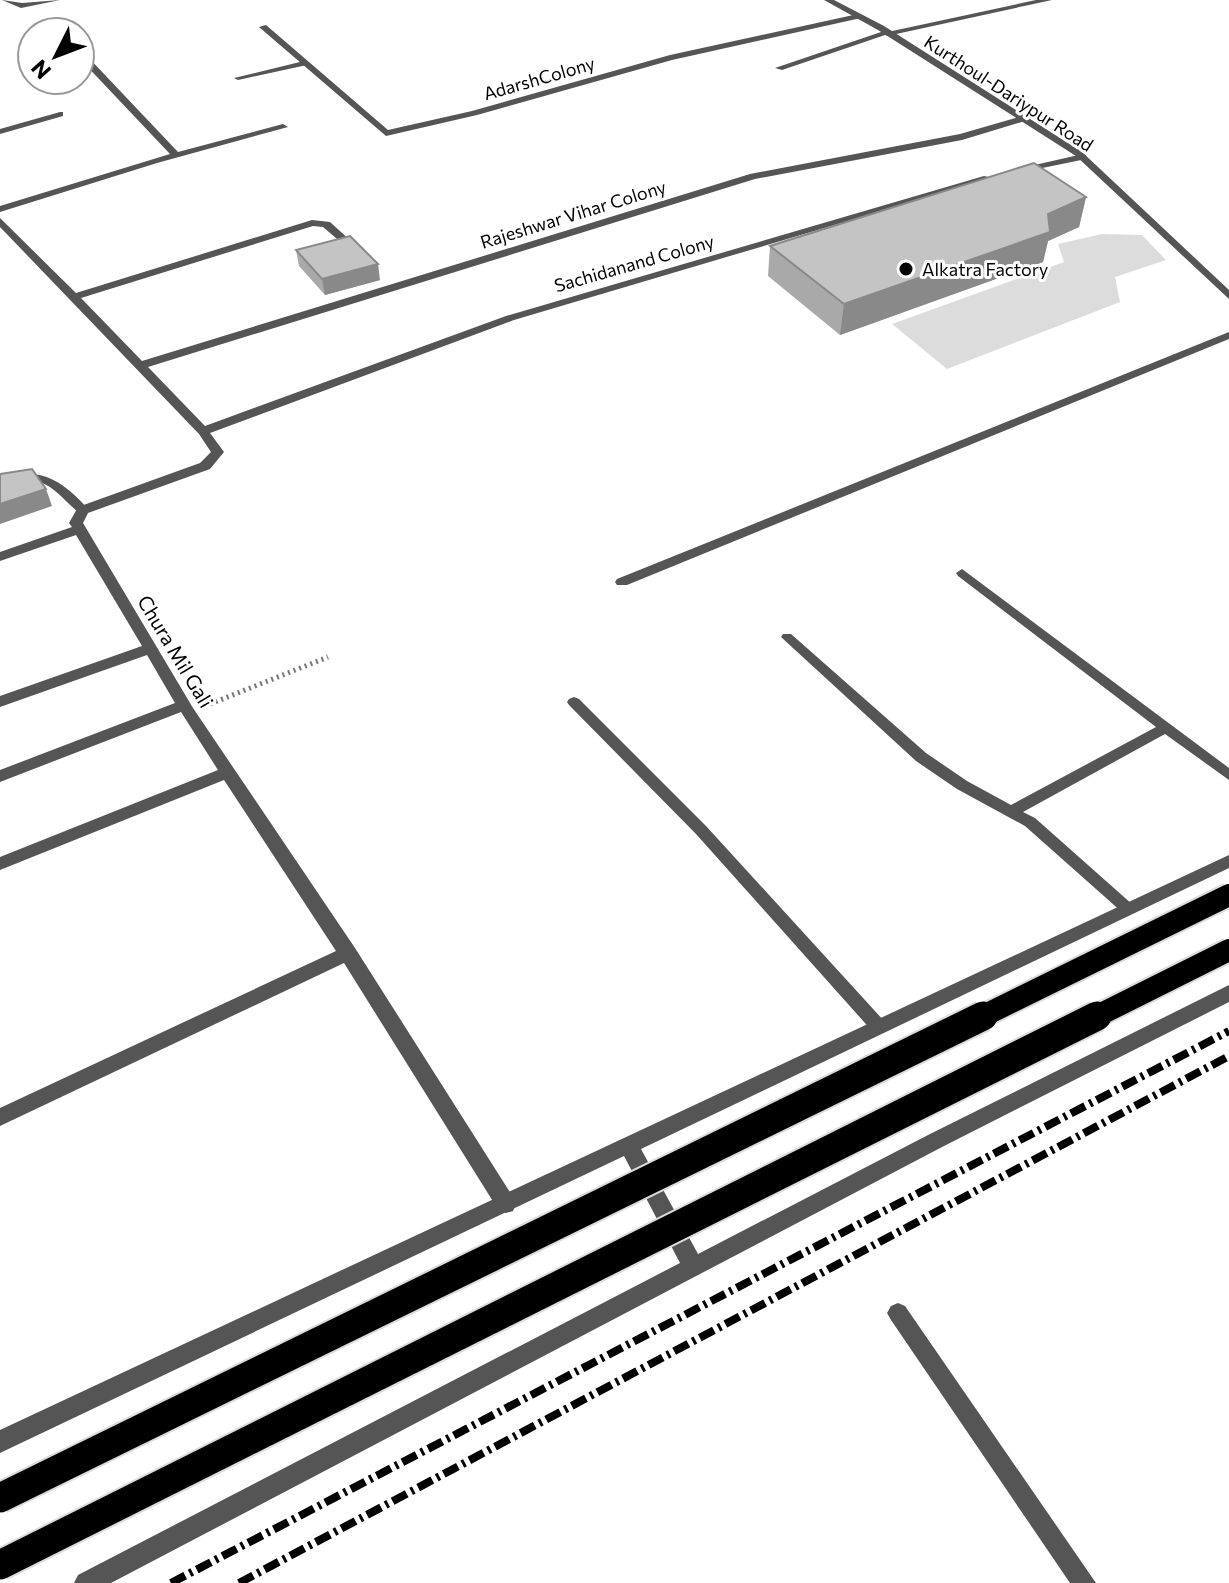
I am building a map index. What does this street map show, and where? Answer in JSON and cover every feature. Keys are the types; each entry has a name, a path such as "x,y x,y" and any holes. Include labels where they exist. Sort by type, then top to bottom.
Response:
{"highway":[{"path":"0,1498 1229,895"},
{"path":"0,1565 1229,950"}],"street":[{"path":"6,0 21,6 56,0"},
{"name":"Kurthoul-Dariypur Road","path":"828,0 887,33 1083,157 1229,296"},
{"path":"887,33 1048,0"},
{"name":"AdarshColony","path":"263,27 386,133 474,113 670,58 858,16"},
{"path":"96,71 176,155"},
{"name":"Rajeshwar Vihar Colony","path":"139,366 753,176 962,137 1022,119"},
{"path":"0,557 80,529 76,518 83,510 212,461 218,452 203,431 0,219 176,155 283,127"},
{"name":"Sachidanand Colony","path":"203,431 510,318 894,204 1045,162 1083,157"},
{"path":"74,297 312,223 326,224 347,242"},
{"path":"622,582 1229,335"},
{"name":"Chura Mil Gali","path":"80,529 186,708 349,953 506,1204"},
{"path":"0,702 151,648"},
{"path":"0,776 186,708"},
{"path":"0,864 228,772"},
{"path":"0,1442 1229,861"},
{"path":"0,1117 349,953"},
{"path":"95,1581 1229,993"},
{"path":"629,1146 694,1268"},
{"path":"898,1313 1084,1583"}],"lane":[{"path":"779,68 887,33"},
{"path":"238,78 304,63"},
{"path":"0,132 60,114"},
{"path":"0,485 28,475 41,476 83,510"},
{"path":"962,573 1229,775"},
{"path":"787,637 939,771 1013,811 1052,839 1128,909"},
{"path":"574,702 701,830 879,1027"},
{"path":"1013,811 1166,727"}],"path":[{"path":"186,708 328,657"}],"shaded area":[{"path":"1102,234 1142,235 1166,260 1115,277 1120,302 947,369 892,324 1064,262 1058,244"}],"building":[{"path":"1034,163 1086,197 1048,214 1050,232 844,304 770,246"},
{"path":"350,236 378,264 322,279 296,250"},
{"path":"32,469 46,489 0,504 0,474"}],"railway":[{"path":"171,1583 1229,1031"},
{"path":"239,1583 1229,1056"}],"place":[{"name":"Alkatra Factory","path":"906,269"}]}
